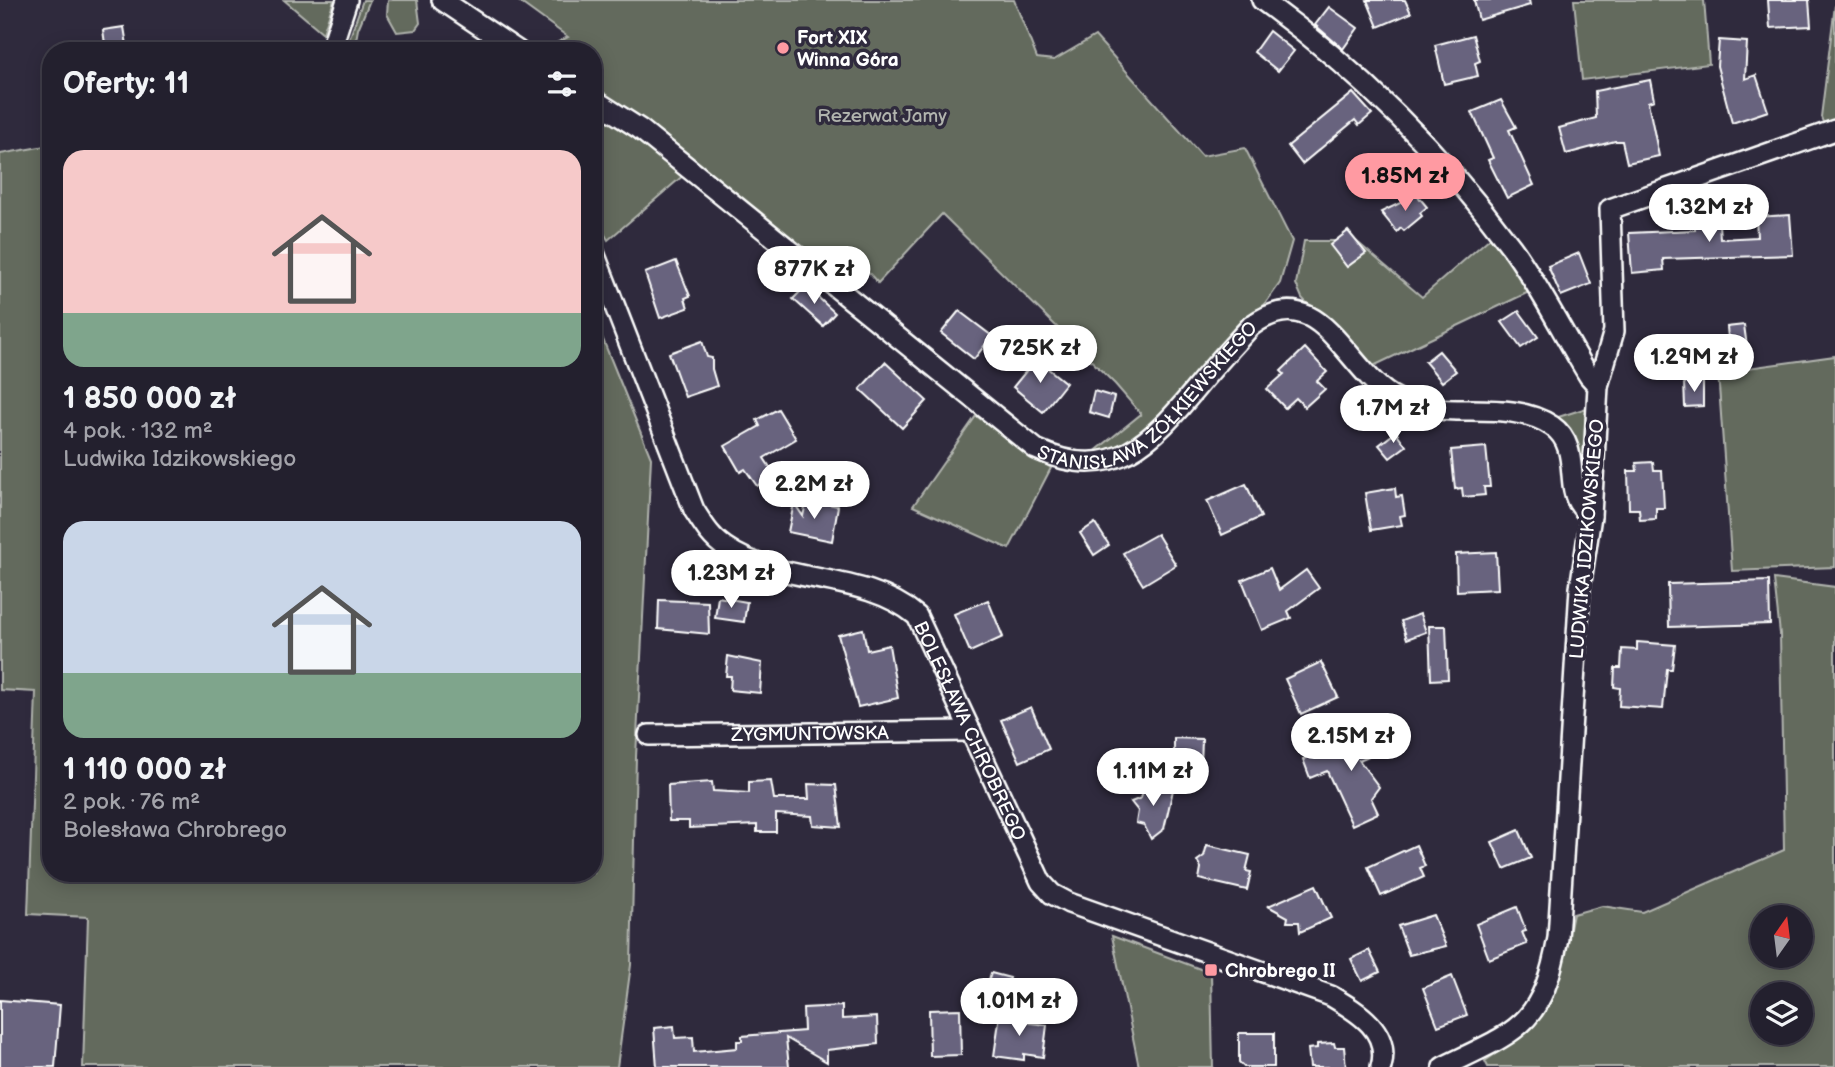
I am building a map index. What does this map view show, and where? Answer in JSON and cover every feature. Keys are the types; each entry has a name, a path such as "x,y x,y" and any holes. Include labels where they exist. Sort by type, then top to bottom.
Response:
{"street":[{"path":"334,42 347,0"},
{"path":"442,0 505,42"},
{"path":"1262,0 1386,103 1452,174 1513,250 1589,376 1598,386"},
{"name":"STANISŁAWA ŻÓŁKIEWSKIEGO","path":"602,105 640,129 1036,449 1058,459 1083,463 1112,460 1143,446 1162,431 1251,326 1265,316 1281,310 1300,311 1314,317 1373,382 1393,397 1414,404 1451,410 1502,411 1532,418 1553,427 1565,441 1571,456 1578,503 1591,516"},
{"name":"LUDWIKA IDZIKOWSKIEGO","path":"1443,1067 1502,1040 1524,1022 1542,998 1551,973 1558,938 1581,579 1591,516 1598,386 1614,331 1610,209 1835,130"},
{"name":"BOLESŁAWA CHROBREGO","path":"602,273 694,510 710,534 743,558 890,597 917,616 1041,882 1052,894 1069,903 1332,996 1360,1013 1379,1034 1384,1055 1381,1067"},
{"name":"ZYGMUNTOWSKA","path":"649,735 971,731"}],"green space":[{"path":"284,0 334,0 323,33"},
{"path":"363,0 370,0 356,42 348,42"},
{"path":"388,0 417,0 420,23 415,30 397,32 387,14"},
{"name":"Rezerwat Jamy","path":"517,0 1014,0 1037,58 1054,60 1095,36 1202,156 1245,148 1292,241 1280,283 1265,304 1241,326 1143,438 1088,457 1141,414 1115,384 942,214 878,283 867,271 849,288 693,160 602,96 602,42 558,42 568,37"},
{"path":"1574,0 1704,0 1709,64 1582,80"},
{"path":"1835,5 1835,121 1824,125 1821,117"},
{"path":"602,111 685,174 608,240 602,230"},
{"path":"42,147 42,882 602,882 602,337 651,458 636,757 631,965 617,1067 83,1067 88,917 28,914 36,692 0,690 0,154"},
{"path":"1491,237 1507,252 1531,291 1367,369 1302,298 1296,284 1304,241 1356,241 1422,297"},
{"path":"1835,356 1835,567 1732,571 1718,372"},
{"path":"1590,407 1584,484 1573,442 1555,418"},
{"path":"976,416 1051,468 1009,549 913,506"},
{"path":"1774,579 1835,587 1835,1067 1488,1067 1485,1061 1527,1029 1550,1000 1557,984 1573,914 1602,906 1642,912 1784,850 1780,634"},
{"path":"1112,936 1211,973 1213,1067 1139,1067"}],"building":[{"path":"1367,0 1405,0 1411,13 1378,27"},
{"path":"1474,0 1529,0 1530,5 1479,20"},
{"path":"1768,0 1809,0 1811,26 1770,28"},
{"path":"1329,7 1358,28 1343,49 1315,25"},
{"path":"124,27 126,42 105,42 103,30"},
{"path":"1269,31 1294,51 1278,71 1254,52"},
{"path":"1473,35 1480,61 1475,63 1478,76 1444,84 1435,45"},
{"path":"1719,40 1747,42 1745,79 1756,75 1768,111 1732,123 1717,66"},
{"path":"1650,80 1654,100 1648,102 1659,156 1627,163 1622,141 1566,154 1559,128 1596,118 1595,91"},
{"path":"1353,93 1372,114 1359,125 1355,120 1302,164 1288,146"},
{"path":"1501,100 1516,127 1509,130 1534,185 1507,198 1488,160 1493,158 1472,112"},
{"path":"1417,195 1427,207 1420,213 1422,216 1404,231 1401,228 1397,232 1381,212"},
{"path":"1790,215 1793,255 1663,259 1664,270 1632,273 1629,233 1695,230 1695,225 1719,224 1720,239 1757,237 1756,217"},
{"path":"1348,231 1366,253 1347,267 1330,245"},
{"path":"1579,253 1591,284 1561,296 1548,266"},
{"path":"676,261 690,296 685,298 688,308 660,318 645,273"},
{"path":"806,286 835,313 823,326 793,299"},
{"path":"959,311 992,336 974,359 941,333"},
{"path":"1519,311 1538,337 1521,348 1502,322"},
{"path":"1744,325 1747,347 1729,349 1727,327"},
{"path":"702,341 707,357 712,358 717,386 685,397 669,353"},
{"path":"1305,348 1327,372 1317,381 1325,389 1305,407 1296,398 1285,408 1267,389 1284,374 1281,371"},
{"path":"1439,351 1456,371 1442,382 1425,362"},
{"path":"1036,359 1066,383 1043,412 1013,387"},
{"path":"885,362 927,401 902,428 860,389"},
{"path":"1684,382 1703,382 1703,406 1685,407"},
{"path":"1094,391 1114,397 1109,418 1089,412"},
{"path":"778,409 796,439 764,458 775,475 757,486 745,469 740,472 725,446 760,426 757,420"},
{"path":"1396,432 1406,446 1390,458 1379,445"},
{"path":"1486,447 1490,487 1484,487 1485,495 1463,497 1462,488 1455,489 1451,450"},
{"path":"1653,462 1654,470 1662,470 1664,508 1656,508 1656,519 1640,520 1639,509 1629,509 1628,471 1637,471 1636,463"},
{"path":"1246,484 1261,517 1222,535 1207,501"},
{"path":"1395,488 1396,497 1402,496 1405,515 1400,516 1402,525 1371,530 1365,493"},
{"path":"807,500 838,506 832,541 788,532 794,503 803,516"},
{"path":"1095,523 1109,545 1094,555 1080,533"},
{"path":"1157,534 1176,565 1143,585 1123,553"},
{"path":"1496,552 1498,589 1457,591 1456,554"},
{"path":"1270,568 1279,590 1306,570 1319,588 1288,611 1291,618 1262,630 1242,580"},
{"path":"1769,581 1770,624 1669,627 1668,584"},
{"path":"718,597 747,602 744,622 715,618"},
{"path":"659,600 708,602 709,634 658,629"},
{"path":"988,600 1003,637 970,652 954,614"},
{"path":"1420,614 1426,632 1407,639 1401,621"},
{"path":"1429,626 1446,626 1448,679 1431,680"},
{"path":"863,629 867,650 889,645 898,698 858,707 838,635"},
{"path":"1637,642 1675,645 1672,669 1667,669 1663,709 1619,706 1620,688 1614,687 1615,668 1621,668 1622,649 1637,650"},
{"path":"728,656 762,663 760,693 730,690 731,676 726,676"},
{"path":"1321,662 1338,697 1301,714 1285,679"},
{"path":"1031,707 1049,749 1020,762 1001,720"},
{"path":"1380,728 1388,748 1359,760 1379,787 1371,798 1378,813 1352,825 1327,771 1310,778 1303,759"},
{"path":"1174,738 1202,739 1201,765 1174,764"},
{"path":"771,781 774,799 809,799 808,784 836,785 841,827 813,825 812,816 776,814 776,832 757,832 757,825 689,828 689,821 669,821 668,785 712,782 713,791 749,793 749,782"},
{"path":"1145,783 1173,790 1164,829 1151,839 1144,825 1136,823 1138,811 1131,802 1141,798"},
{"path":"1519,830 1531,858 1504,869 1492,842"},
{"path":"1207,845 1250,855 1246,871 1251,872 1247,890 1199,879 1201,868 1197,861 1204,856"},
{"path":"1416,845 1425,866 1420,868 1424,877 1381,896 1368,867"},
{"path":"1316,885 1331,918 1300,932 1299,922 1287,922 1288,917 1268,906"},
{"path":"1517,907 1526,931 1522,932 1527,944 1489,959 1476,924"},
{"path":"1433,915 1446,946 1409,955 1398,926"},
{"path":"1369,950 1380,972 1362,981 1351,959"},
{"path":"991,973 1010,978 1004,1001 984,996"},
{"path":"1452,976 1467,1015 1438,1026 1423,988"},
{"path":"0,1000 60,1005 55,1067 0,1067"},
{"path":"842,1006 842,1019 877,1017 878,1044 827,1050 827,1062 786,1038 789,1067 657,1067 654,1028 674,1026 675,1038 693,1037 694,1052 737,1048 737,1041 742,1041 742,1036 804,1031 803,1008"},
{"path":"960,1009 961,1055 930,1056 929,1010"},
{"path":"1000,1014 1030,1018 1029,1023 1047,1025 1043,1057 1024,1054 1024,1060 994,1056"},
{"path":"1239,1033 1274,1033 1274,1067 1244,1067 1239,1062"},
{"path":"1334,1043 1335,1047 1344,1047 1346,1067 1310,1067 1308,1049 1317,1048 1317,1044"}],"place":[{"name":"Fort XIX Winna Góra","path":"783,48"},
{"name":"Chrobrego II","path":"1211,970"}]}
